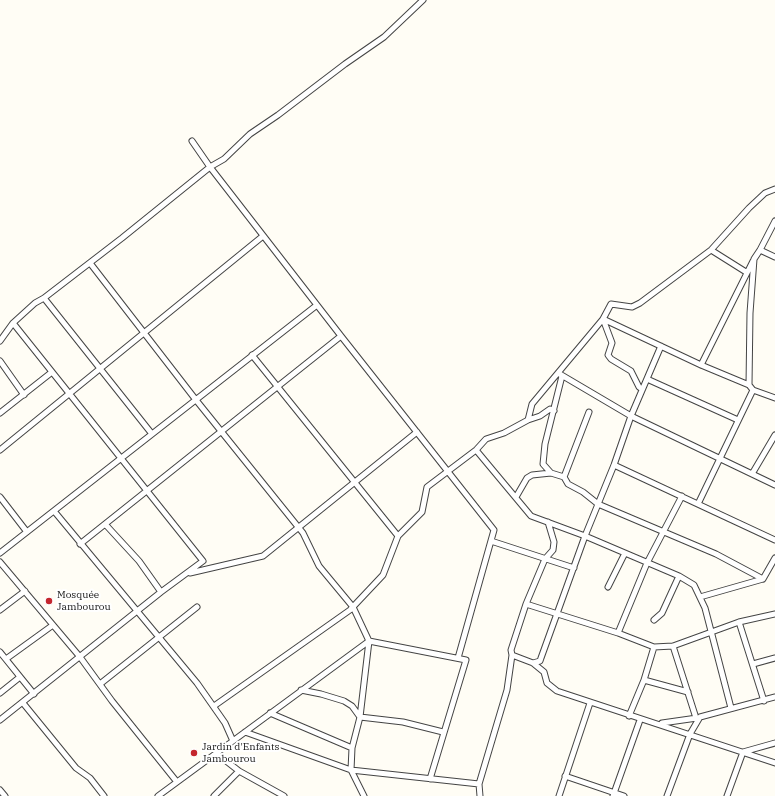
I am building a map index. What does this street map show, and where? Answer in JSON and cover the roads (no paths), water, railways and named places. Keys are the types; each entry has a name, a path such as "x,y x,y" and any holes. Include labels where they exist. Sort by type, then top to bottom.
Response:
{"street":[{"path":"0,341 13,324 35,303 44,298 90,263 210,167 224,160 250,134 278,116 345,64 384,37 423,0"},
{"path":"192,141 263,236 494,530 458,658"},
{"path":"528,420 532,404 560,375 603,319 611,304 632,307 636,305 711,250 749,208 765,193 775,189"},
{"path":"701,365 746,272 760,250 775,221"},
{"path":"0,450 263,236"},
{"path":"711,250 746,272"},
{"path":"760,250 775,257"},
{"path":"749,385 750,313 754,258"},
{"path":"90,263 196,400 299,527 319,566 353,607 369,641 360,717 352,748 351,770 364,796"},
{"path":"44,298 152,434"},
{"path":"0,554 317,305"},
{"path":"603,319 701,365 749,385 753,390 775,398"},
{"path":"603,319 612,344 608,354 611,359 631,371 639,387 642,389"},
{"path":"0,720 161,592 203,561 13,324"},
{"path":"80,544 341,336"},
{"path":"533,663 540,661 585,536 614,465 631,416 661,346"},
{"path":"252,356 398,536"},
{"path":"0,361 24,395"},
{"path":"0,414 52,372"},
{"path":"550,473 543,464 545,444 554,411 560,375"},
{"path":"560,375 631,416 719,460 775,485"},
{"path":"647,379 738,420"},
{"path":"698,504 753,390"},
{"path":"214,706 353,607 383,575 398,536 422,512 427,487 476,450 486,438 504,433 528,420 540,416 550,409 554,411"},
{"path":"564,477 589,412"},
{"path":"188,573 264,556 417,432"},
{"path":"752,474 775,435"},
{"path":"476,450 530,516 585,536 679,576 694,585 705,608 710,634 731,708"},
{"path":"614,465 775,540"},
{"path":"516,497 527,478 532,475 550,473 564,477 568,484 583,492 598,504 716,554 763,579"},
{"path":"618,634 647,563 682,496"},
{"path":"0,497 27,532"},
{"path":"54,511 80,544 107,574 136,612 197,683 225,723 233,741"},
{"path":"480,796 478,784 507,690 512,655 511,650 526,604 545,559 553,550 554,542 548,522"},
{"path":"105,524 139,561 161,592"},
{"path":"491,541 574,568"},
{"path":"608,587 625,553"},
{"path":"700,597 763,579 775,558"},
{"path":"0,562 80,657 177,782"},
{"path":"654,620 662,613 679,576"},
{"path":"0,610 25,591"},
{"path":"526,604 557,613 654,648 673,646 710,634 739,622 775,614"},
{"path":"100,684 197,607"},
{"path":"739,622 764,700"},
{"path":"6,659 53,625"},
{"path":"158,796 369,641 466,660 430,779"},
{"path":"667,796 690,734 698,718 673,646"},
{"path":"630,716 644,680 654,648"},
{"path":"0,652 34,694"},
{"path":"512,655 533,663 542,670 546,682 554,689 640,720 659,724 775,763"},
{"path":"753,664 775,658"},
{"path":"0,693 20,677"},
{"path":"644,680 688,692"},
{"path":"301,690 344,701 352,706 360,717 403,722 443,732"},
{"path":"659,724 698,718 775,697"},
{"path":"23,703 76,768 90,778 104,796"},
{"path":"559,796 590,703"},
{"path":"270,713 352,748"},
{"path":"613,794 640,720"},
{"path":"245,732 351,770 478,784"},
{"path":"743,752 775,743"},
{"path":"727,796 743,752"},
{"path":"216,753 239,771 284,796"},
{"path":"214,796 239,771"},
{"path":"565,776 613,794 624,796"},
{"path":"0,790 5,796"}],"place":[{"name":"Mosquée Jambourou","path":"49,601"},
{"name":"Jardin d'Enfants Jambourou","path":"194,753"}]}
